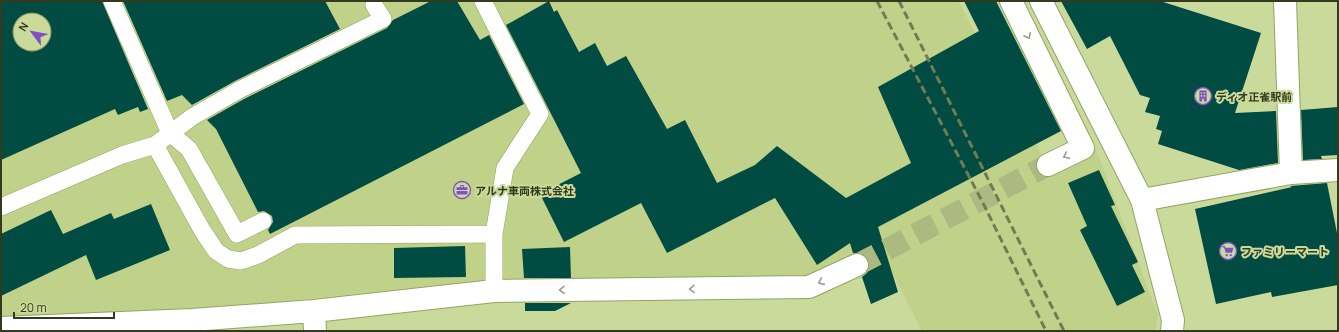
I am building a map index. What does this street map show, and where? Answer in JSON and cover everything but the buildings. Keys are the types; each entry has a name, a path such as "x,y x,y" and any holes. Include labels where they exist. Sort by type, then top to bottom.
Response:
{"street":[{"path":"1011,1 1083,148 1048,165"},
{"path":"1041,1 1142,200 1173,320 1172,331"},
{"path":"1285,1 1291,173"},
{"path":"1142,200 1291,173 1338,170"},
{"path":"1,328 192,320 314,323 494,291 809,287 857,265"}],"lane":[{"path":"112,1 170,133 189,149 237,234 263,221"},
{"path":"483,1 540,114 505,168 494,234 494,291"},
{"path":"1,207 122,155 155,145 192,117 239,90 383,19 376,2"},
{"path":"155,145 202,230 216,251 228,260 242,261 258,255 294,235 494,234"}],"shaded area":[{"path":"1,1 958,1 1051,172 1096,149 1158,315 1155,331 922,331 880,249 799,279 465,283 163,313 1,320"}],"tunnel":[{"path":"857,265 1048,165"}],"railway":[{"path":"877,1 983,203 1046,331"},
{"path":"899,1 1064,331"}],"place":[{"name":"ディオ正雀駅前","path":"1203,96"},
{"name":"アルナ車両株式会社","path":"462,190"},
{"name":"ファミリーマート","path":"1228,251"}]}
